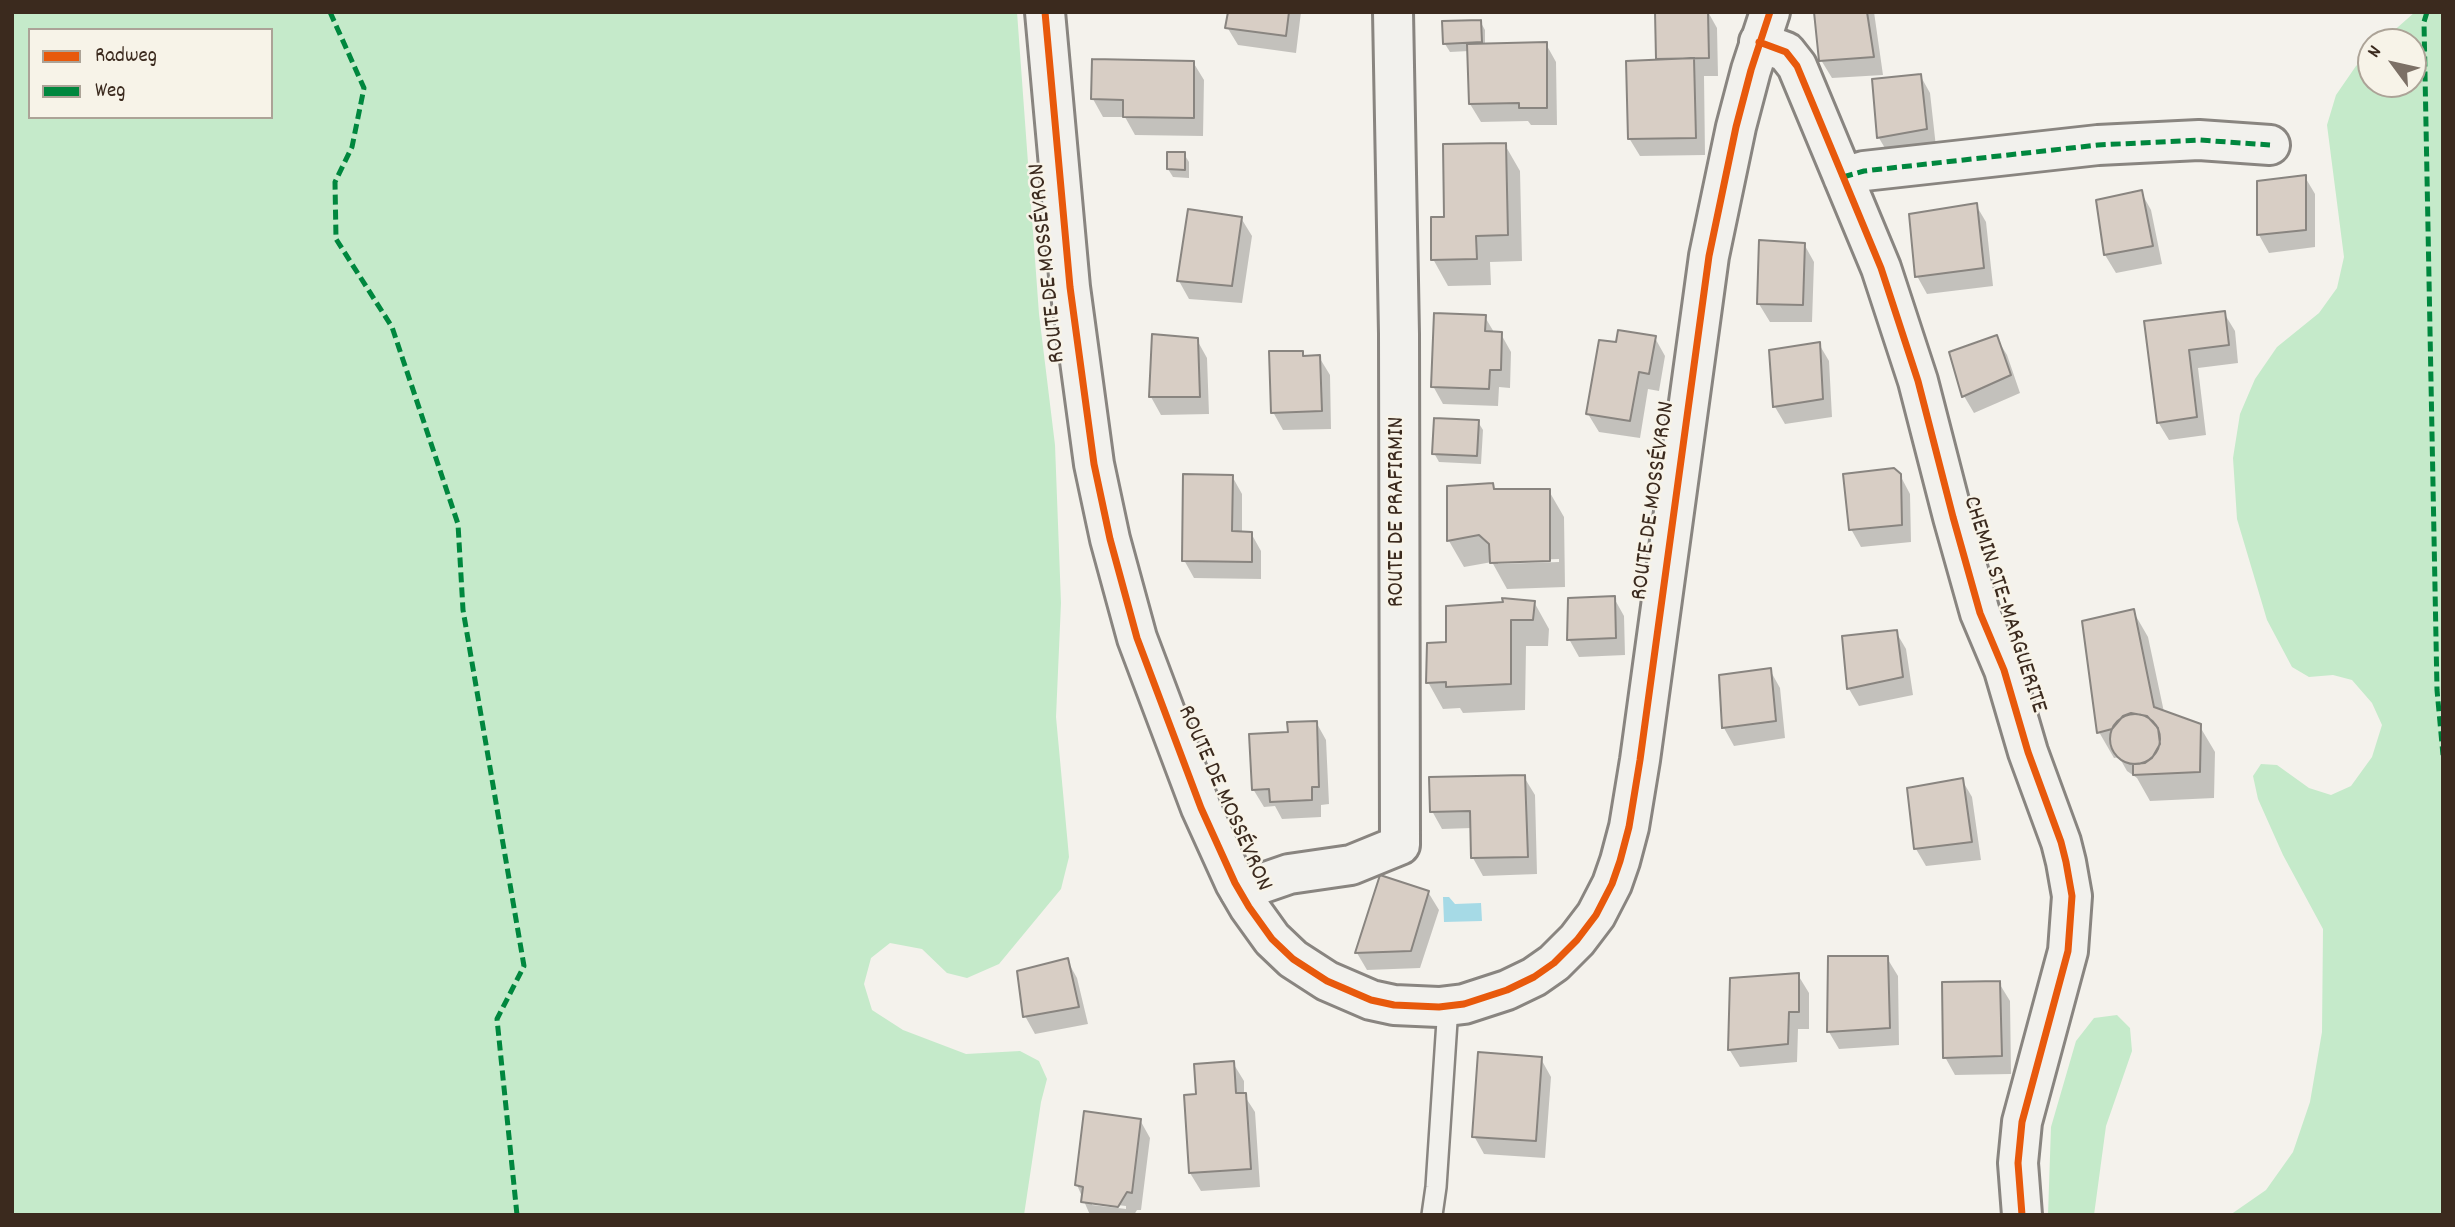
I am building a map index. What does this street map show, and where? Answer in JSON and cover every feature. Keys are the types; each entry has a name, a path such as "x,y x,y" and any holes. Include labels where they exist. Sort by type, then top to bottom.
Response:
{"street":[{"name":"ROUTE DE MOSSÉVRON","path":"1045,12 1076,347 1094,464 1110,539 1137,638 1155,690 1205,819 1240,891 1272,939 1293,959 1327,981 1371,1000 1417,1007 1464,1004 1534,978 1577,940 1596,915 1612,884 1629,827 1640,760 1709,256 1736,127 1765,27"},
{"name":"ROUTE DE PRAFIRMIN","path":"1240,891 1289,874 1351,865 1399,845 1399,334 1393,12"},
{"name":"CHEMIN STE-MARGUERITE","path":"1765,27 1775,47 1792,57 1891,295 1918,381 1980,613 2011,693 2030,760 2061,842 2069,878 2072,896 2068,951 2021,1132 2018,1163 2022,1215"},
{"path":"1843,177 1864,170 2098,145 2199,140 2270,145"}],"lane":[{"path":"1432,1215 1448,1006"}],"green space":[{"path":"12,12 1017,12 1039,314 1055,445 1061,603 1056,717 1069,857 1061,889 999,964 967,978 947,973 922,949 890,943 871,958 864,984 872,1010 903,1030 966,1054 1020,1051 1039,1061 1047,1079 1024,1215 12,1215"},
{"path":"2415,12 2443,12 2443,1215 2230,1215 2266,1190 2293,1152 2310,1102 2322,1032 2323,929 2283,855 2258,799 2253,776 2261,764 2277,765 2309,788 2331,795 2351,786 2372,757 2382,725 2372,703 2352,680 2333,675 2309,677 2292,667 2267,620 2237,519 2233,458 2240,414 2255,379 2277,347 2319,313 2337,288 2344,257 2327,125 2336,95 2357,65 2357,98 2427,98 2427,28 2397,28"},
{"path":"2117,1015 2130,1028 2132,1051 2106,1126 2094,1215 2048,1215 2051,1127 2076,1041 2094,1018"}],"water":[{"path":"1443,897 1449,897 1455,904 1481,903 1482,921 1444,922"}],"building":[{"path":"1228,12 1289,12 1286,36 1225,28"},
{"path":"1655,12 1708,12 1709,58 1656,59"},
{"path":"1814,12 1867,12 1874,57 1819,61"},
{"path":"1481,20 1482,42 1443,44 1442,21"},
{"path":"1547,42 1547,108 1519,108 1519,103 1469,104 1467,44"},
{"path":"1694,58 1696,138 1628,139 1626,61"},
{"path":"1092,59 1194,61 1194,118 1123,117 1123,100 1091,99"},
{"path":"1921,74 1927,129 1877,138 1872,79"},
{"path":"1506,143 1508,235 1476,236 1477,259 1431,260 1431,217 1444,217 1443,144"},
{"path":"1167,152 1185,152 1185,170 1167,169"},
{"path":"2306,175 2306,230 2257,235 2257,181"},
{"path":"2142,190 2153,246 2104,255 2096,200"},
{"path":"1977,203 1984,268 1915,277 1909,214"},
{"path":"1188,209 1242,217 1232,286 1177,281"},
{"path":"1759,240 1805,243 1803,305 1757,304"},
{"path":"2225,311 2229,345 2189,350 2197,417 2157,423 2144,321"},
{"path":"1434,313 1486,315 1485,331 1502,332 1501,370 1490,370 1489,389 1431,387"},
{"path":"1618,330 1656,336 1649,374 1639,372 1630,421 1586,414 1599,340 1616,342"},
{"path":"1152,334 1198,338 1200,397 1149,397"},
{"path":"1997,335 2011,375 1962,397 1949,352"},
{"path":"1820,342 1823,399 1773,407 1769,350"},
{"path":"1269,351 1303,351 1303,356 1320,355 1322,411 1271,413"},
{"path":"1434,418 1479,420 1477,456 1432,454"},
{"path":"1894,468 1901,474 1902,525 1849,530 1843,474"},
{"path":"1183,474 1233,475 1232,531 1252,532 1252,562 1182,561"},
{"path":"1493,483 1494,489 1550,489 1550,561 1490,563 1489,544 1479,535 1447,541 1447,486"},
{"path":"1615,596 1616,638 1567,640 1568,598"},
{"path":"1502,598 1535,601 1533,620 1511,620 1511,684 1446,687 1446,682 1426,683 1427,643 1446,642 1446,606 1503,602"},
{"path":"2134,609 2154,707 2201,724 2200,772 2133,775 2133,764 2145,763 2152,758 2160,744 2158,728 2147,716 2131,713 2123,716 2112,729 2097,733 2082,621"},
{"path":"1897,630 1903,677 1847,689 1842,636"},
{"path":"1771,668 1776,721 1722,728 1719,675"},
{"path":"2135,714 2153,721 2160,739 2153,757 2135,764 2117,757 2110,739 2117,721"},
{"path":"1317,721 1319,787 1312,787 1312,800 1270,802 1269,789 1252,790 1249,734 1288,732 1287,722"},
{"path":"1525,775 1528,857 1471,858 1470,811 1430,812 1429,777"},
{"path":"1963,778 1972,842 1914,849 1907,788"},
{"path":"1380,875 1429,891 1411,951 1355,953"},
{"path":"1828,956 1888,956 1890,1028 1827,1032"},
{"path":"1068,958 1079,1007 1023,1017 1017,971"},
{"path":"1799,973 1799,1012 1789,1012 1788,1044 1728,1050 1730,978"},
{"path":"2000,981 2002,1056 1943,1058 1942,982"},
{"path":"1478,1052 1542,1057 1536,1141 1472,1137"},
{"path":"1234,1061 1236,1093 1246,1093 1251,1169 1189,1173 1184,1095 1196,1094 1194,1064"},
{"path":"1084,1111 1141,1119 1132,1193 1127,1192 1118,1207 1081,1202 1083,1187 1075,1185"}],"marked path":[{"path":"330,12 364,88 352,147 335,182 336,239 392,327 458,524 463,610 524,966 497,1019 517,1215"},
{"path":"2427,12 2424,22 2437,690 2443,755"},
{"path":"1843,177 1864,171 2098,145 2199,140 2270,145"}],"cycle path":[{"path":"1045,12 1070,287 1094,464 1110,539 1137,638 1201,808 1235,883 1249,907 1272,939 1293,959 1327,981 1371,1000 1394,1005 1439,1007 1464,1004 1507,990 1534,977 1554,963 1577,940 1596,915 1620,861 1629,827 1640,760 1709,256 1736,127 1770,12"},
{"path":"1759,42 1786,52 1797,66 1881,268 1918,381 1980,613 2004,670 2028,752 2066,862 2072,896 2068,951 2022,1122 2018,1163 2022,1215"}]}
